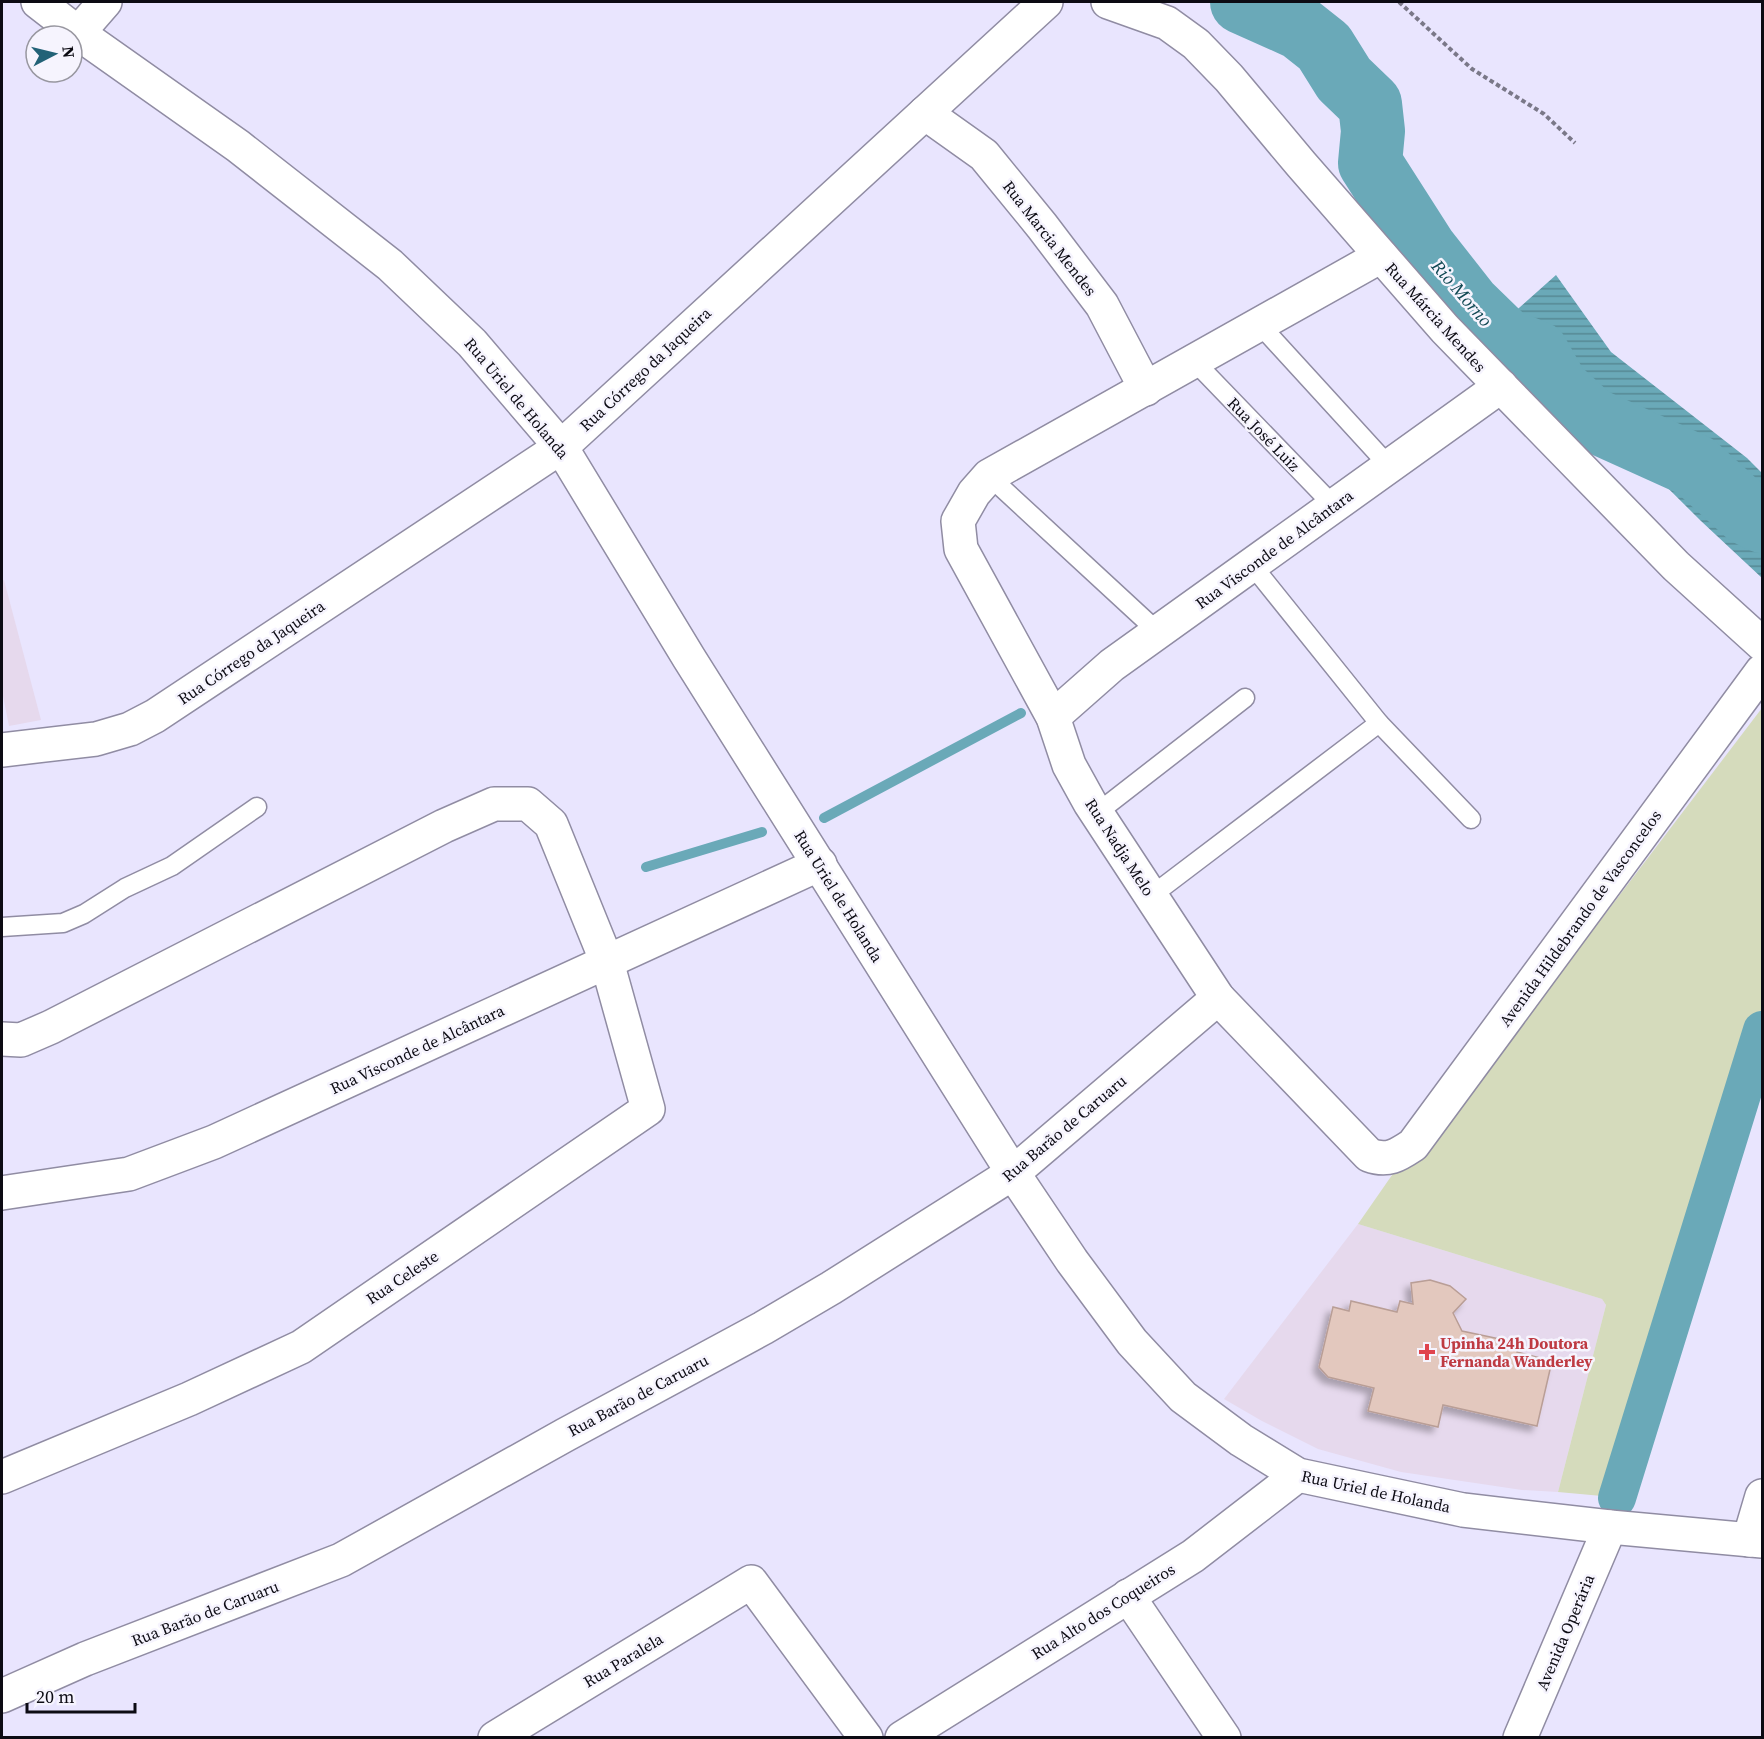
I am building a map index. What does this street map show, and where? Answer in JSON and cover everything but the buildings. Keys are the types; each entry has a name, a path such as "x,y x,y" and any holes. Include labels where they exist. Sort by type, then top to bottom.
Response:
{"street":[{"name":"Rua Uriel de Holanda","path":"38,2 66,24"},
{"path":"84,26 105,2"},
{"name":"Rua Córrego da Jaqueira","path":"2,750 96,739 130,729 155,716 561,447 1046,2"},
{"name":"Rua Márcia Mendes","path":"1108,2 1167,23 1196,44 1229,78 1445,329 1676,566 1762,644"},
{"name":"Rua Uriel de Holanda","path":"84,37 238,146 390,265 472,343 561,447 689,658 1013,1173 1072,1261 1132,1342 1183,1397 1241,1440 1298,1475 1463,1510 1610,1527 1756,1540"},
{"name":"Rua Marcia Mendes","path":"925,113 984,155 1042,226 1102,305 1146,389"},
{"path":"989,476 1381,256"},
{"name":"Rua Visconde de Alcântara","path":"1053,717 1112,665 1501,386"},
{"name":"Rua Nadja Melo","path":"989,476 974,493 958,521 961,549 1053,717 1069,765 1097,813 1218,998 1370,1155 1392,1159"},
{"name":"Avenida Hildebrando de Vasconcelos","path":"1392,1159 1413,1145 1762,671"},
{"path":"2,1039 21,1040 51,1027 444,826 494,804 528,804 551,824 606,962"},
{"name":"Rua Visconde de Alcântara","path":"2,1193 129,1174 214,1142 820,864"},
{"name":"Rua Celeste","path":"2,1477 189,1399 301,1347 648,1109 606,962"},
{"name":"Rua Barão de Caruaru","path":"2,1696 85,1659 341,1560 763,1328 831,1288 1013,1173 1218,998"},
{"name":"Rua Alto dos Coqueiros","path":"902,1737 1193,1556 1298,1475"},
{"path":"1756,1540 1762,1496"},
{"name":"Avenida Operária","path":"1520,1737 1610,1527"},
{"name":"Rua Paralela","path":"495,1737 752,1582 866,1737"},
{"path":"1128,1596 1224,1737"}],"lane":[{"path":"1260,325 1389,466"},
{"name":"Rua José Luiz","path":"1195,362 1334,506"},
{"path":"989,476 1158,632"},
{"path":"1252,565 1379,723 1471,819"},
{"path":"1097,813 1245,698"},
{"path":"1151,896 1379,723"},
{"path":"2,927 63,923 84,914 125,888 172,867 257,807"}],"path":[{"path":"1399,2 1473,69 1544,114 1575,143"}],"shaded area":[{"path":"4,580 41,720 9,726 2,691 2,581"},
{"name":"Upinha 24h Doutora Fernanda Wanderley","path":"1358,1224 1602,1299 1606,1305 1558,1492 1522,1490 1401,1472 1318,1449 1224,1399"}],"green space":[{"path":"1762,708 1762,1064 1624,1498 1558,1492 1606,1305 1602,1299 1358,1224 1399,1165 1424,1152"}],"water":[{"path":"1556,275 1611,352 1747,458 1762,473 1762,578 1701,521 1502,323"}],"waterway":[{"name":"Rio Morno","path":"1242,2 1300,28 1324,47 1344,79 1370,104 1373,131 1370,163 1425,249 1469,305 1505,340 1537,353 1557,388 1591,419 1695,466 1748,514 1762,521"},
{"path":"824,818 1021,713"},
{"path":"646,867 762,832"},
{"path":"1617,1498 1762,1030"}],"place":[{"name":"Upinha 24h Doutora Fernanda Wanderley","path":"1427,1352"}]}
